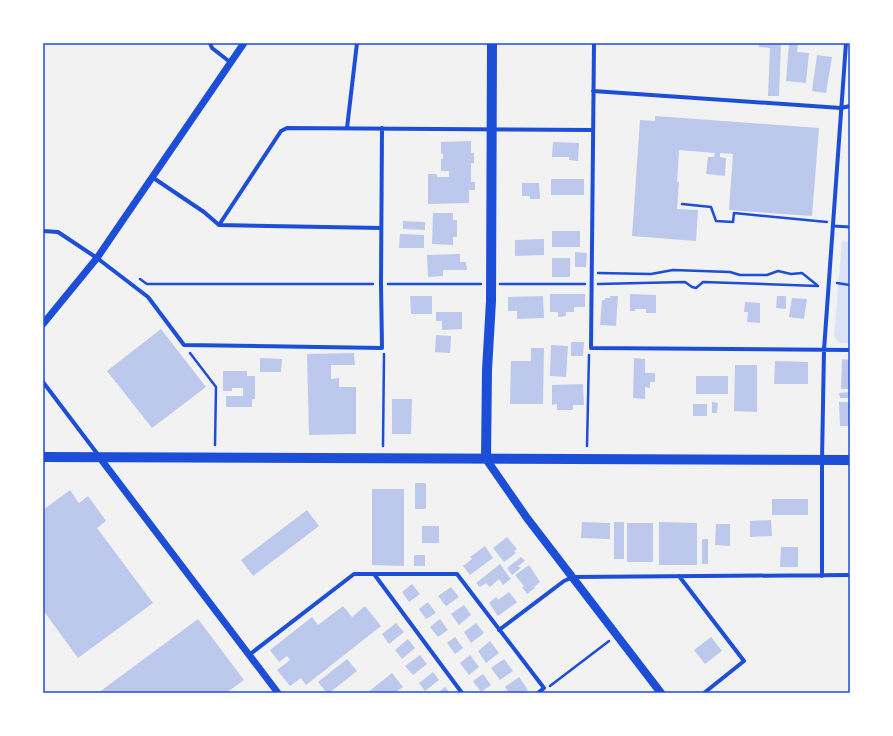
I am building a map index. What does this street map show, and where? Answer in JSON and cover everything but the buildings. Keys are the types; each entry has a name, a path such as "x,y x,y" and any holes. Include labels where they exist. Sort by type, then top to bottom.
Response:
{"main road":[{"path":"492,43 491,284 486,459 527,518 661,693"},
{"path":"43,458 850,460"}],"street":[{"path":"210,43 212,48 230,62"},
{"path":"43,324 97,258 244,43"},
{"path":"347,128 358,43"},
{"path":"594,43 591,348 850,350"},
{"path":"822,576 824,350 846,43"},
{"path":"593,91 841,108 850,106"},
{"path":"219,225 281,131 287,128 593,130"},
{"path":"43,231 58,232 97,258 148,297 184,345 382,348 382,128"},
{"path":"152,178 204,212 219,225 381,228"},
{"path":"43,382 278,693"},
{"path":"249,655 354,574 457,574 544,688 538,693"},
{"path":"374,574 462,693"},
{"path":"499,630 564,581 573,577 850,575"},
{"path":"679,576 744,661 704,693"}],"lane":[{"path":"833,224 850,227"}],"path":[{"path":"682,204 711,207 716,221 733,222 734,213 833,224"},
{"path":"134,275 147,284 592,284 685,282 696,288 704,282 818,286 802,273 791,274 778,271 767,275 740,275 730,272 673,270 651,274 592,273"},
{"path":"836,283 850,285"},
{"path":"184,345 216,387 215,445"},
{"path":"382,348 384,353 383,446"},
{"path":"587,446 588,355 591,348"},
{"path":"544,688 551,686 609,641"}],"shaded area":[{"path":"842,241 850,242 850,343 840,343 834,337"}]}
